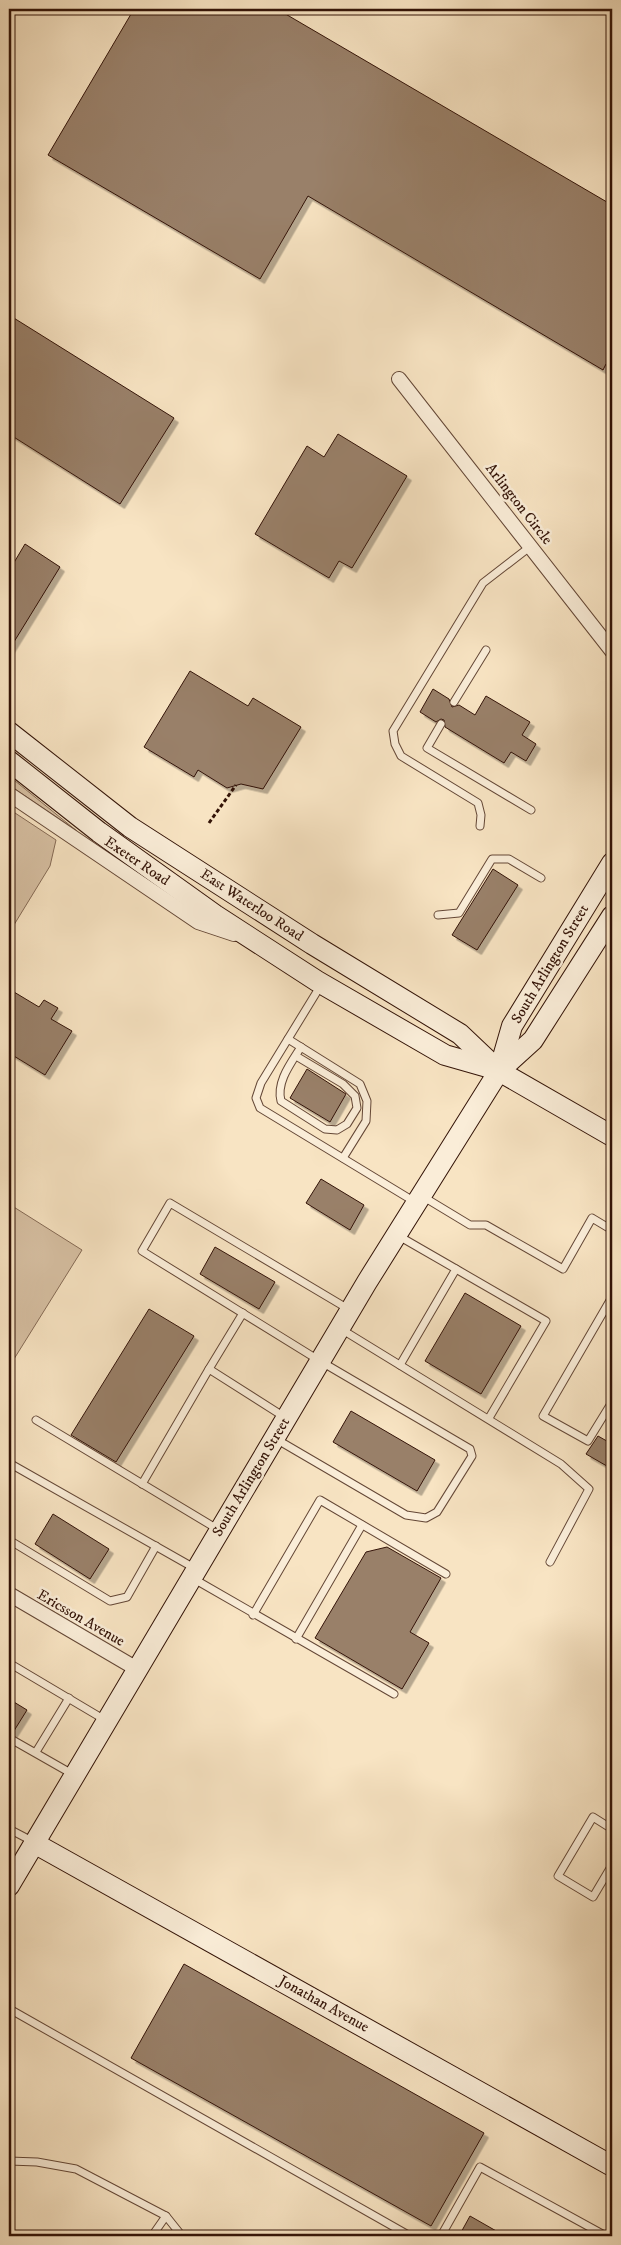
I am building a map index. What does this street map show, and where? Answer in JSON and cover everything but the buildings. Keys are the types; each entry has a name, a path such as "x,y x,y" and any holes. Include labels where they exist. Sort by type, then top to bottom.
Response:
{"main road":[{"name":"East Waterloo Road","path":"9,732 130,826 312,944 460,1034 499,1071"},
{"name":"East Waterloo Road","path":"9,761 99,832 215,915 322,984 445,1055 499,1071 612,1136"},
{"name":"South Arlington Street","path":"9,1886 350,1310 499,1071 512,1026 612,863"},
{"name":"South Arlington Street","path":"499,1071 533,1040 612,916"},
{"name":"Jonathan Avenue","path":"34,1843 612,2166"}],"street":[{"name":"Arlington Circle","path":"399,378 532,546 583,617 612,651"},
{"name":"Exeter Road","path":"9,794 198,922 254,940"},
{"name":"Ericsson Avenue","path":"9,1594 137,1669"}],"lane":[{"path":"480,826 482,815 478,803 401,756 395,744 394,732 483,583 532,546"},
{"path":"454,702 486,650"},
{"path":"441,724 427,748 531,810"},
{"path":"438,915 459,913 492,859 509,859 541,878"},
{"path":"322,984 261,1083 256,1098 260,1108 343,1158 419,1200 470,1225 486,1225 563,1269 592,1218 612,1230"},
{"path":"288,1039 360,1084 368,1101 366,1121 343,1158"},
{"path":"296,1056 343,1084 355,1096 357,1108 347,1124 337,1130 325,1129 281,1101 279,1093 283,1078 301,1047"},
{"path":"274,1438 406,1515 426,1518 437,1512 472,1456 470,1449 320,1361 142,1251 170,1203 350,1310"},
{"path":"397,1235 546,1322 489,1418"},
{"path":"400,1365 456,1269"},
{"path":"612,1297 543,1416 588,1441 612,1402"},
{"path":"142,1484 243,1313"},
{"path":"340,1328 561,1464 589,1489 550,1562"},
{"path":"209,1369 286,1418"},
{"path":"36,1420 220,1530"},
{"path":"9,1463 156,1546 253,1615 394,1694"},
{"path":"253,1615 320,1500 446,1574"},
{"path":"296,1638 362,1525"},
{"path":"9,1540 110,1601 127,1597 156,1546"},
{"path":"9,1663 106,1721"},
{"path":"36,1752 69,1698"},
{"path":"9,1738 74,1775"},
{"path":"612,1829 593,1817 558,1876 593,1897 612,1864"},
{"path":"9,1830 34,1843"},
{"path":"12,2011 410,2236"},
{"path":"9,2161 37,2162 76,2169 166,2216 182,2236"},
{"path":"442,2236 480,2167 606,2236"},
{"path":"152,2236 166,2216"}],"path":[{"path":"209,823 236,785"}],"shaded area":[{"path":"9,776 77,831 9,785"},
{"path":"9,809 56,840 50,866 9,933"},
{"path":"9,1204 82,1250 9,1367"}]}
